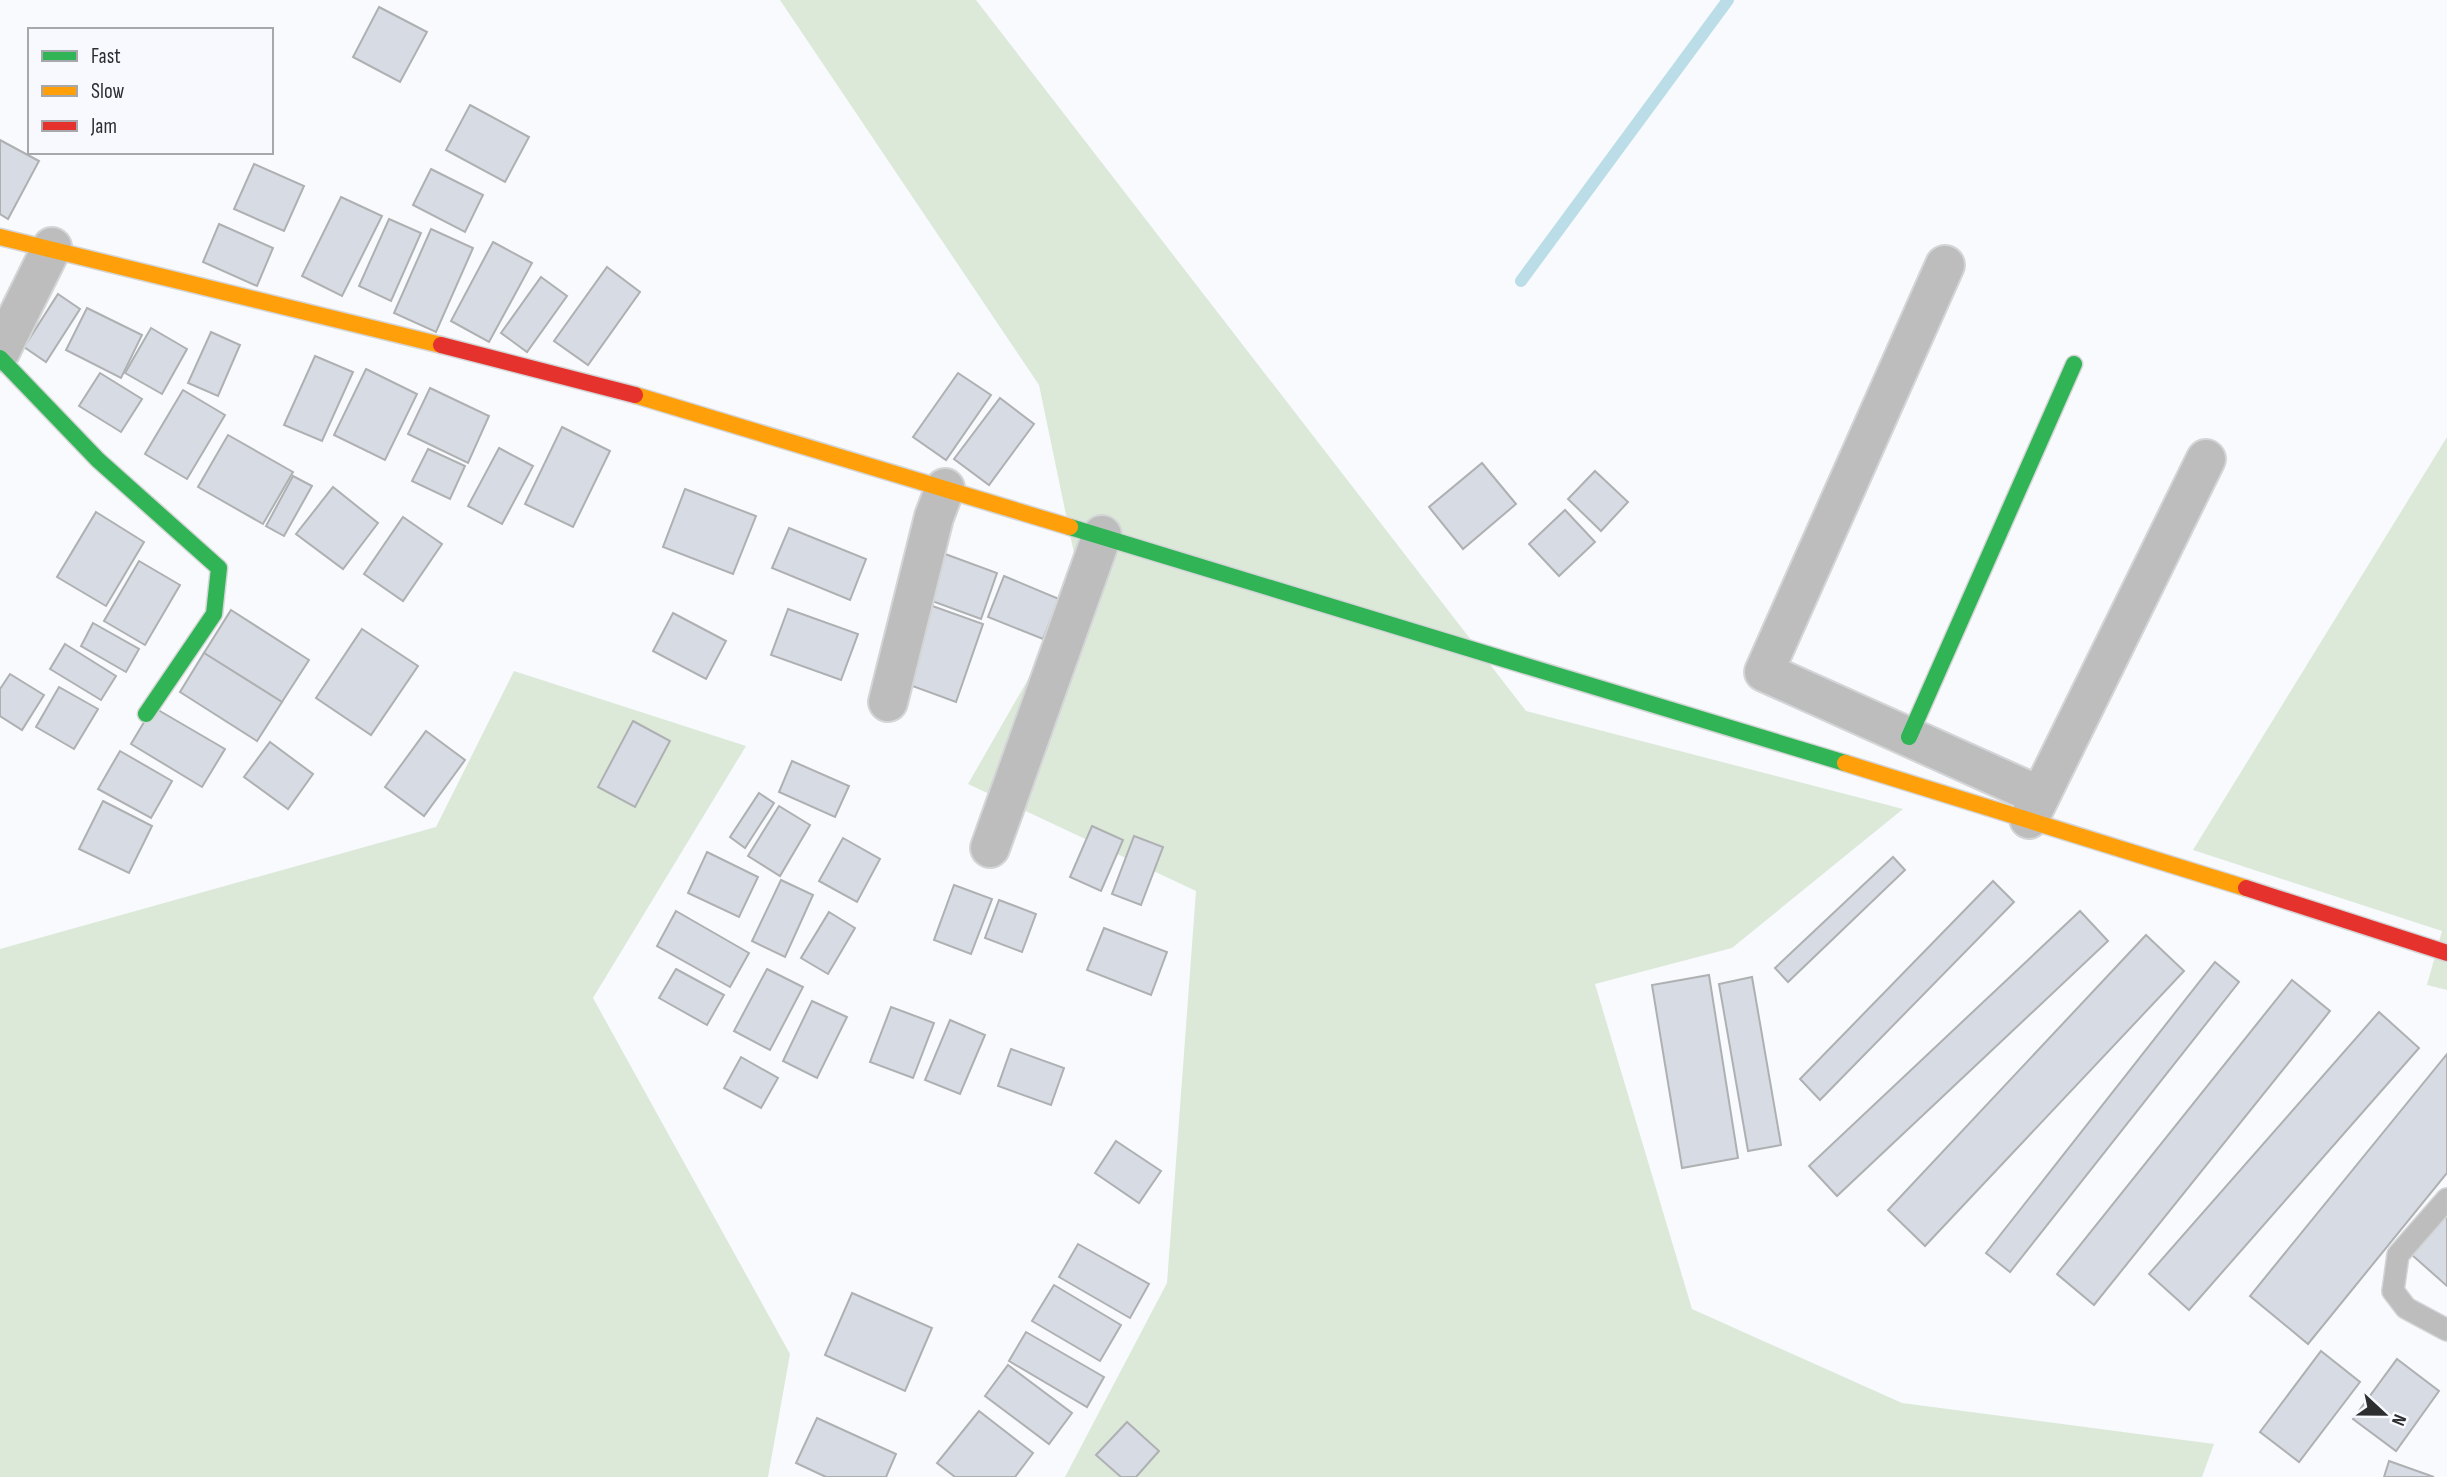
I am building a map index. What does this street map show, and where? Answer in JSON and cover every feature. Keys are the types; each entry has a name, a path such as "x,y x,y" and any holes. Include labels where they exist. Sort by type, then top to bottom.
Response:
{"street":[{"path":"0,237 52,247 595,383 1102,535 2034,808 2447,953"},
{"path":"0,352 52,247"},
{"path":"1945,265 1764,672 1909,737 2034,808"},
{"path":"0,358 98,460 219,568 214,614 146,714"},
{"path":"1909,737 2074,364"},
{"path":"2034,808 2206,459"},
{"path":"888,702 934,517 945,488"},
{"path":"990,848 1102,535"}],"lane":[{"path":"2447,1199 2398,1255 2393,1291 2406,1308 2447,1330"}],"green space":[{"path":"780,0 976,0 1526,711 1903,809 1732,948 1595,984 1692,1309 1902,1403 2214,1444 2202,1477 1065,1477 1167,1283 1196,891 968,784 1081,587 1039,385"},
{"path":"2447,437 2447,990 2427,985 2442,931 2193,850"},
{"path":"514,671 746,746 593,998 790,1354 768,1477 0,1477 0,949 436,827"}],"building":[{"path":"379,7 427,32 400,82 353,57"},
{"path":"470,105 529,137 505,182 446,150"},
{"path":"0,140 39,161 8,219 0,214"},
{"path":"254,164 304,186 284,231 234,209"},
{"path":"431,169 483,195 465,232 413,205"},
{"path":"341,197 382,216 342,296 302,276"},
{"path":"389,219 421,233 391,301 359,286"},
{"path":"219,224 273,248 257,286 203,262"},
{"path":"431,229 473,248 436,332 394,313"},
{"path":"493,242 532,263 489,342 451,321"},
{"path":"607,267 640,292 588,365 554,341"},
{"path":"541,277 567,296 527,352 501,333"},
{"path":"58,294 80,309 46,362 24,347"},
{"path":"87,308 142,335 121,378 66,350"},
{"path":"151,328 187,349 162,394 125,373"},
{"path":"211,332 240,345 218,396 188,383"},
{"path":"315,356 353,372 322,441 284,425"},
{"path":"366,369 417,394 385,460 334,435"},
{"path":"100,373 142,399 121,432 79,406"},
{"path":"958,373 991,395 946,460 913,437"},
{"path":"430,388 489,416 468,463 408,434"},
{"path":"183,390 225,415 187,479 145,454"},
{"path":"1000,398 1034,424 989,485 954,459"},
{"path":"562,427 610,451 573,527 525,504"},
{"path":"228,435 293,472 263,524 198,487"},
{"path":"499,448 533,466 502,524 468,506"},
{"path":"428,449 465,466 450,499 412,481"},
{"path":"1482,463 1516,504 1463,549 1429,507"},
{"path":"1595,471 1628,502 1601,531 1568,499"},
{"path":"293,476 312,486 284,536 266,526"},
{"path":"333,487 378,523 343,569 296,534"},
{"path":"685,489 756,516 733,574 663,547"},
{"path":"1565,510 1595,542 1559,576 1529,544"},
{"path":"96,512 144,542 106,606 57,577"},
{"path":"403,517 442,544 403,601 364,574"},
{"path":"789,528 866,559 850,600 772,568"},
{"path":"937,551 997,573 981,619 921,597"},
{"path":"139,561 180,585 145,645 104,621"},
{"path":"1004,576 1059,599 1043,639 988,617"},
{"path":"924,603 983,624 956,702 896,680"},
{"path":"788,609 858,634 841,680 771,655"},
{"path":"231,610 309,660 282,702 204,653"},
{"path":"673,613 726,641 706,679 653,651"},
{"path":"93,623 139,649 126,672 81,646"},
{"path":"362,629 418,666 371,735 316,698"},
{"path":"65,644 116,676 101,700 50,669"},
{"path":"204,653 282,702 257,741 180,692"},
{"path":"10,674 44,695 22,730 0,716 0,689"},
{"path":"59,687 98,709 74,749 36,727"},
{"path":"153,707 225,749 202,787 131,744"},
{"path":"633,721 670,741 635,807 598,787"},
{"path":"426,731 465,760 424,816 385,787"},
{"path":"270,742 313,774 288,809 244,777"},
{"path":"120,751 172,781 151,818 98,789"},
{"path":"792,761 849,786 835,817 779,792"},
{"path":"759,793 774,803 745,848 730,837"},
{"path":"103,801 152,826 129,873 79,849"},
{"path":"779,806 810,825 780,876 748,856"},
{"path":"1092,826 1123,840 1101,891 1070,877"},
{"path":"1134,836 1163,847 1141,905 1112,894"},
{"path":"843,838 880,859 857,902 819,881"},
{"path":"707,852 758,877 739,917 688,893"},
{"path":"1893,857 1905,870 1788,982 1775,968"},
{"path":"781,880 813,895 785,957 752,941"},
{"path":"1993,881 2014,902 1820,1100 1800,1079"},
{"path":"954,885 992,899 971,954 934,940"},
{"path":"999,900 1036,914 1022,952 985,938"},
{"path":"676,911 749,953 730,987 657,946"},
{"path":"2080,911 2108,941 1837,1196 1809,1166"},
{"path":"829,912 855,928 828,974 801,958"},
{"path":"1104,928 1167,952 1151,995 1087,970"},
{"path":"2146,935 2184,971 1925,1246 1888,1210"},
{"path":"2215,962 2239,982 2010,1272 1986,1253"},
{"path":"676,969 724,995 707,1025 659,998"},
{"path":"767,969 803,987 770,1050 734,1031"},
{"path":"1709,975 1738,1158 1682,1168 1652,985"},
{"path":"1752,977 1781,1145 1748,1151 1719,984"},
{"path":"2292,980 2330,1011 2094,1305 2057,1274"},
{"path":"812,1001 847,1017 817,1078 783,1061"},
{"path":"891,1007 934,1023 913,1078 870,1062"},
{"path":"2379,1012 2419,1048 2189,1310 2149,1274"},
{"path":"950,1020 985,1035 960,1094 925,1080"},
{"path":"1011,1049 1064,1068 1051,1105 998,1086"},
{"path":"2447,1054 2447,1173 2308,1344 2250,1296"},
{"path":"741,1057 778,1078 761,1108 724,1088"},
{"path":"1116,1141 1161,1171 1139,1203 1095,1173"},
{"path":"2447,1215 2447,1286 2412,1255"},
{"path":"1078,1244 1149,1284 1130,1318 1059,1277"},
{"path":"1054,1285 1121,1325 1100,1361 1032,1321"},
{"path":"852,1293 932,1328 905,1391 825,1355"},
{"path":"1026,1332 1104,1377 1087,1407 1009,1361"},
{"path":"2321,1351 2360,1382 2299,1462 2260,1432"},
{"path":"2397,1359 2439,1391 2396,1451 2353,1419"},
{"path":"1008,1365 1072,1413 1049,1444 985,1396"},
{"path":"979,1411 1033,1453 1015,1477 955,1477 937,1463"},
{"path":"817,1418 896,1454 886,1477 826,1477 796,1463"},
{"path":"1127,1422 1159,1451 1136,1477 1121,1477 1096,1455"},
{"path":"2389,1461 2434,1477 2384,1477"}],"waterway":[{"path":"1521,281 1728,0"}],"traffic: fast":[{"path":"0,358 98,460 219,568 214,614 146,714"},
{"path":"1909,737 2074,364"},
{"path":"1070,527 1845,763"}],"traffic: slow":[{"path":"0,237 441,345"},
{"path":"635,395 1070,527"},
{"path":"1845,763 2246,888"}],"traffic: jam":[{"path":"441,345 635,395"},
{"path":"2246,888 2447,953"}]}
